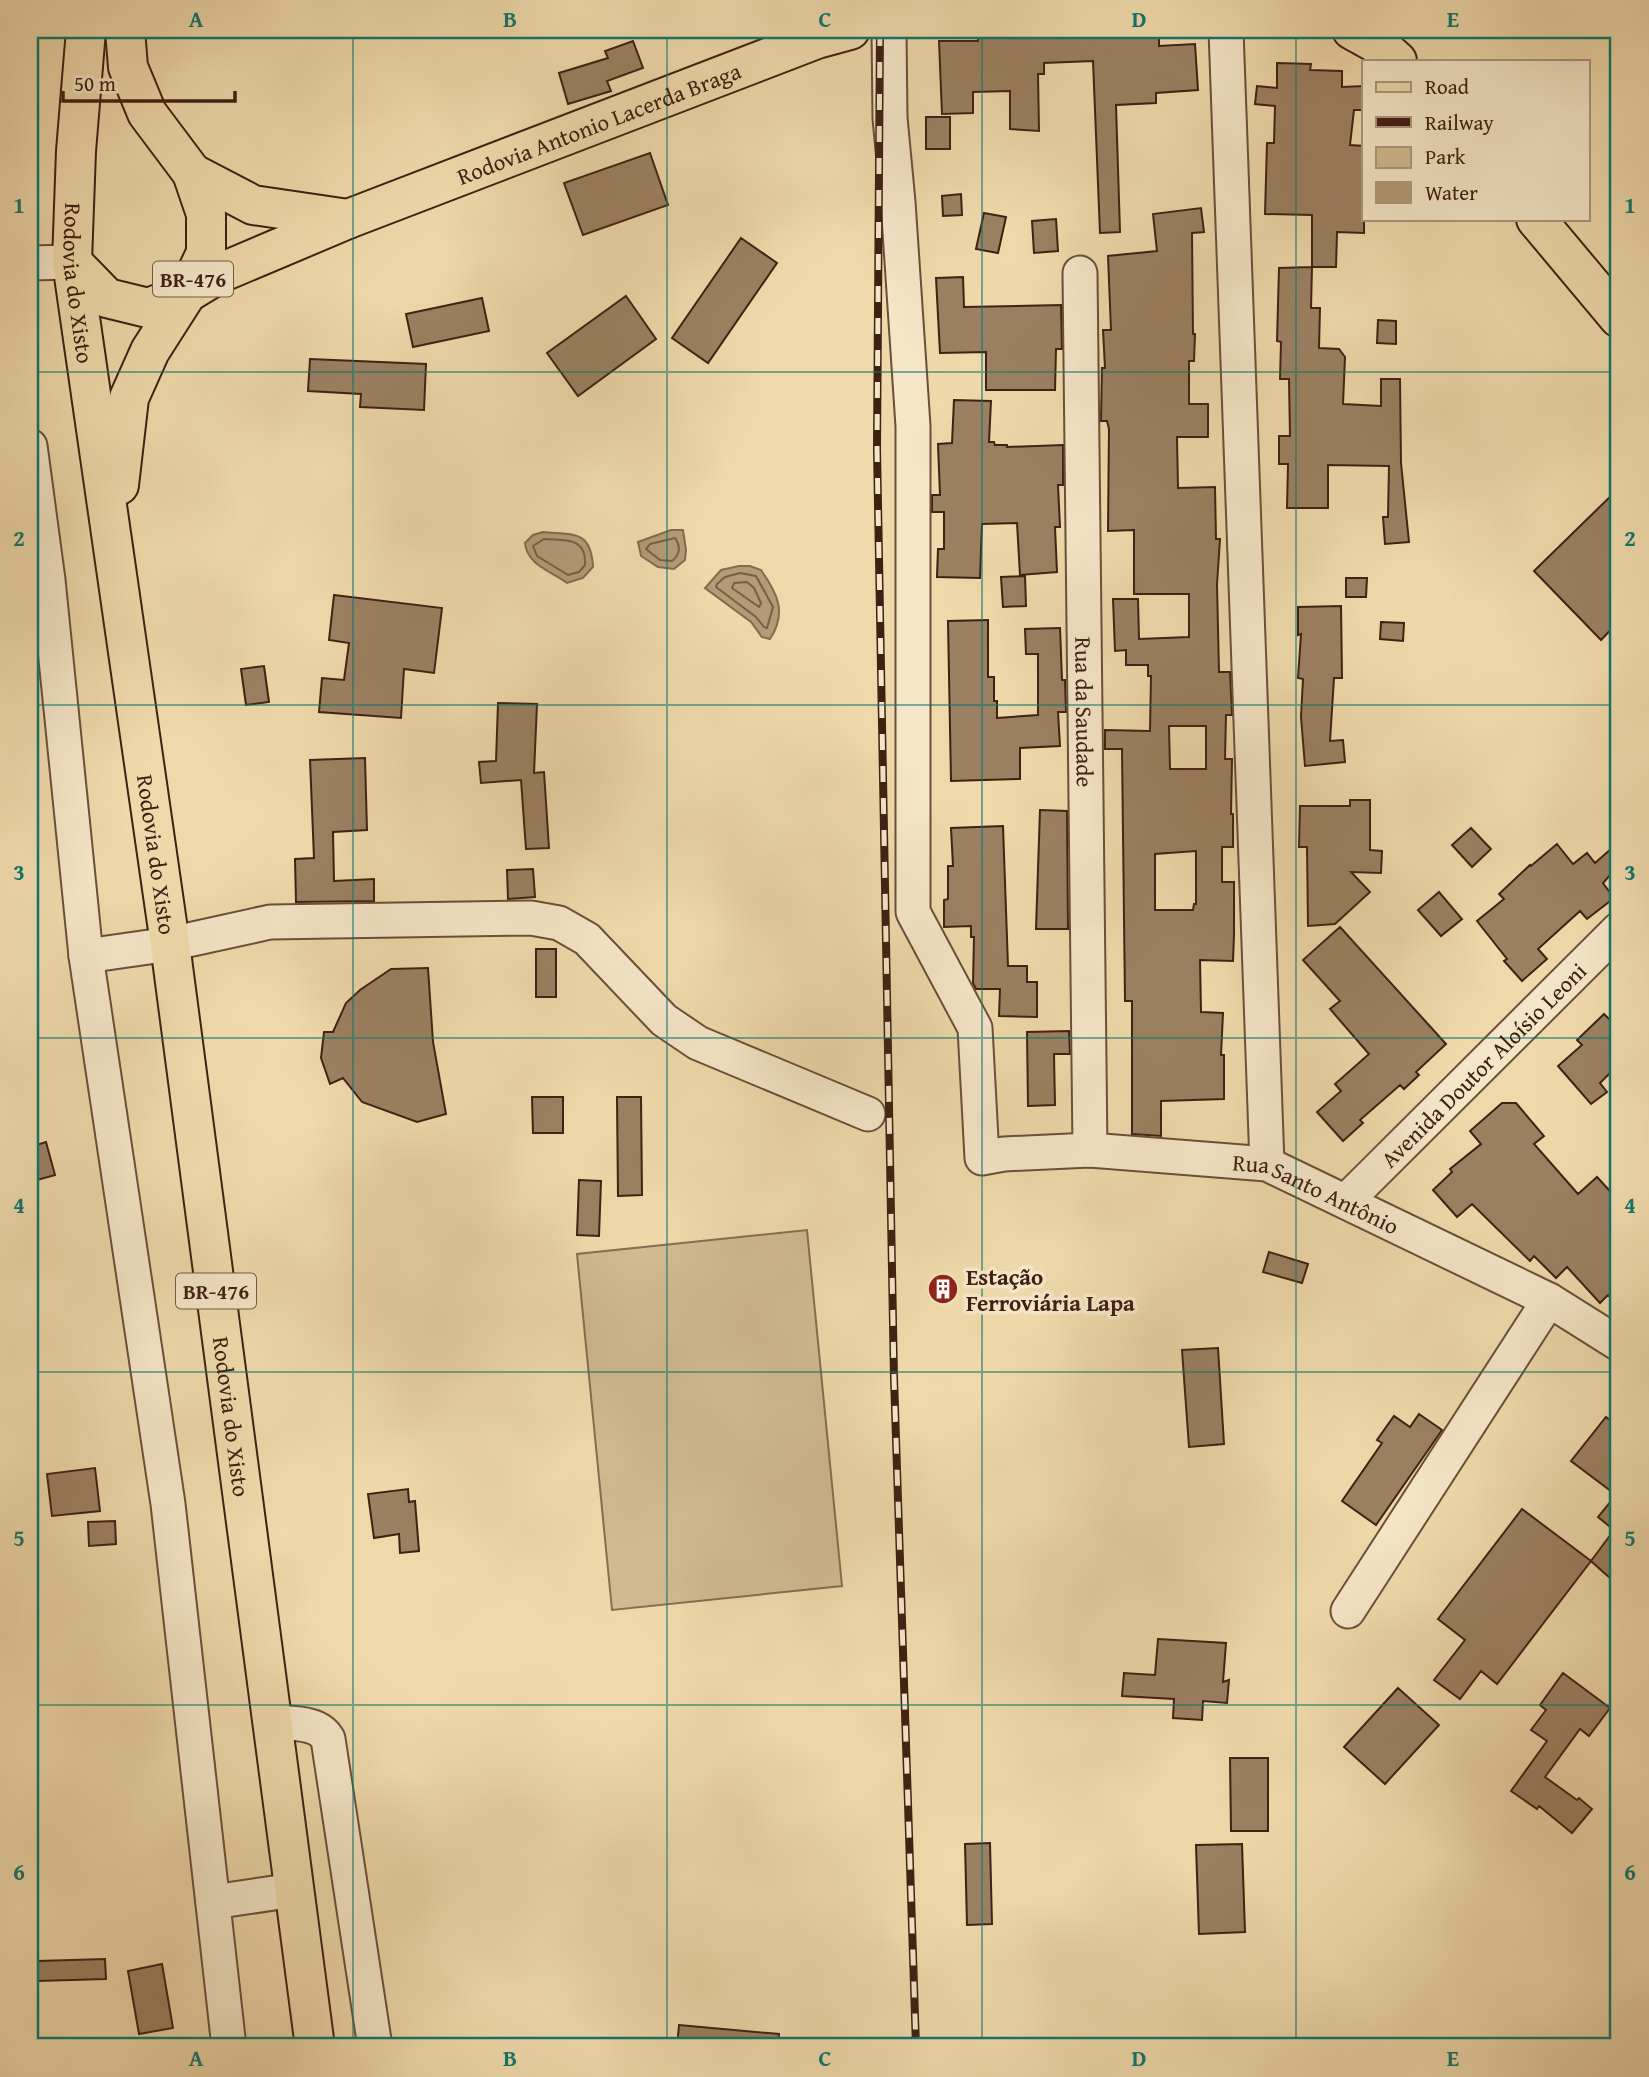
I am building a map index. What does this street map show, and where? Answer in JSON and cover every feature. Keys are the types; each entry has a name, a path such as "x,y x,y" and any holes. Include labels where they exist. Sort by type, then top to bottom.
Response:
{"main road":[{"name":"Rodovia do Xisto","path":"86,30 76,151 72,262 170,944 315,2047"},
{"name":"Rodovia do Xisto","path":"113,536 129,398 150,351 187,293 205,253 206,214 192,173 147,113 128,67 125,30"},
{"path":"1352,30 1379,45 1396,60"},
{"name":"Rodovia Antonio Lacerda Braga","path":"72,262 107,298 148,308 187,293 220,273 348,219 837,32"},
{"name":"Rodovia Antonio Lacerda Braga","path":"192,173 253,205 348,219"},
{"path":"1537,220 1619,318"}],"street":[{"name":"Rua Santo Antônio","path":"890,30 890,118 913,426 913,912 975,1028 982,1158 1004,1154 1090,1150 1267,1164 1347,1200 1549,1300 1619,1344"},
{"path":"1226,30 1267,1164"},
{"path":"30,263 72,262"},
{"name":"Rua da Saudade","path":"1080,273 1090,1150"},
{"path":"30,446 48,580 86,956 169,1504 229,2047"},
{"path":"86,956 170,944 270,922 531,918 559,923 587,939 664,1020 698,1043 868,1114"},
{"name":"Avenida Doutor Aloísio Leoni","path":"1347,1200 1619,929"},
{"path":"1348,1611 1549,1300"},
{"path":"272,1722 314,1726 323,1730 328,1739 375,2047"},
{"path":"213,1902 294,1890"}],"green space":[{"path":"807,1230 842,1586 612,1610 577,1254"}],"water":[{"path":"671,530 683,530 685,560 674,569 658,567 641,556 638,542"},
{"path":"543,532 571,534 584,540 593,567 583,578 567,583 541,567 530,557 525,543 533,535"},
{"path":"739,566 761,570 776,596 778,621 770,639 762,637 751,622 705,588 721,570"}],"building":[{"path":"979,30 1003,30 1003,34 1075,30 1159,30 1159,46 1195,44 1198,90 1156,93 1156,103 1116,105 1120,232 1100,233 1093,61 1044,63 1044,74 1038,74 1039,131 1010,129 1010,91 973,92 973,113 942,114 939,41 978,41"},
{"path":"633,41 643,68 607,81 611,91 568,104 559,73 608,58 605,51"},
{"path":"1277,63 1311,64 1310,70 1342,71 1342,87 1362,86 1362,110 1354,110 1350,145 1362,146 1364,233 1337,232 1336,267 1312,267 1312,215 1265,214 1267,143 1274,143 1275,106 1255,104 1257,86 1277,88"},
{"path":"926,117 950,117 950,149 926,149"},
{"path":"650,153 668,205 583,235 564,183"},
{"path":"961,194 962,215 943,216 942,196"},
{"path":"1201,208 1204,232 1192,233 1195,334 1194,361 1189,361 1189,404 1208,404 1208,437 1177,437 1178,488 1215,487 1216,539 1220,539 1217,585 1219,672 1230,672 1232,715 1226,715 1225,759 1232,759 1233,847 1222,847 1222,882 1234,882 1233,961 1200,960 1201,1012 1223,1013 1221,1055 1224,1055 1224,1099 1161,1101 1161,1136 1132,1134 1132,1001 1125,1001 1122,749 1105,749 1105,730 1150,731 1151,676 1148,676 1148,665 1126,665 1126,650 1115,651 1113,599 1138,599 1139,639 1189,637 1189,594 1134,594 1134,530 1108,531 1109,429 1107,421 1101,421 1102,368 1105,368 1103,330 1111,330 1108,256 1157,251 1153,214","holes":["1169,726 1206,726 1206,769 1170,769","1196,851 1196,904 1193,910 1155,910 1155,854"]},
{"path":"984,213 1006,217 998,253 976,249"},
{"path":"1056,219 1058,251 1034,253 1032,221"},
{"path":"741,238 777,263 708,363 672,338"},
{"path":"1312,267 1311,308 1320,308 1319,348 1339,349 1345,357 1343,404 1381,406 1381,379 1400,379 1401,463 1409,542 1385,544 1383,517 1388,517 1389,466 1328,465 1328,508 1287,508 1288,464 1279,464 1279,436 1290,436 1289,379 1280,379 1281,342 1277,341 1279,268"},
{"path":"963,277 964,307 1061,305 1062,349 1056,349 1055,390 986,390 986,352 940,353 936,278"},
{"path":"626,296 656,339 578,396 547,353"},
{"path":"482,298 489,331 413,347 406,314"},
{"path":"1378,320 1396,321 1396,344 1377,343"},
{"path":"310,359 426,364 424,410 360,407 361,394 308,391"},
{"path":"954,400 991,401 989,442 994,442 995,445 1063,445 1063,485 1058,485 1060,527 1055,527 1057,572 1020,575 1017,523 982,524 980,578 937,577 938,549 944,549 944,512 932,512 932,495 940,495 938,444 952,443"},
{"path":"1619,488 1619,621 1601,640 1534,571"},
{"path":"1025,576 1026,606 1003,607 1001,577"},
{"path":"1346,578 1367,578 1366,597 1346,597"},
{"path":"334,595 442,608 434,673 404,669 401,718 319,712 322,678 344,680 349,643 329,640"},
{"path":"1341,606 1342,678 1334,678 1330,741 1343,740 1345,762 1305,766 1301,717 1303,679 1298,678 1301,634 1298,635 1298,607"},
{"path":"988,620 988,677 994,677 997,718 1038,715 1038,654 1026,654 1025,629 1060,628 1066,712 1058,712 1060,746 1020,748 1020,779 951,781 948,621"},
{"path":"1381,622 1404,623 1403,641 1380,639"},
{"path":"264,666 269,702 246,705 241,669"},
{"path":"498,703 537,704 534,773 544,772 549,848 526,849 521,780 481,783 479,762 496,761"},
{"path":"365,758 367,830 333,832 334,881 374,879 374,901 296,902 295,859 314,858 310,760"},
{"path":"1350,800 1370,800 1370,850 1382,851 1381,873 1351,872 1370,892 1335,924 1308,926 1307,847 1299,847 1300,806 1350,806"},
{"path":"1040,810 1067,811 1068,929 1036,929"},
{"path":"1003,826 1008,966 1027,966 1027,982 1037,982 1037,1017 999,1016 1000,989 976,989 973,983 974,937 971,937 971,926 944,927 944,900 948,899 948,866 953,866 951,828"},
{"path":"1471,828 1491,849 1472,867 1452,845"},
{"path":"1557,844 1573,864 1587,853 1595,863 1611,849 1619,859 1619,865 1603,883 1614,898 1587,919 1580,911 1538,949 1547,959 1522,981 1504,961 1507,959 1477,921 1504,899 1499,894"},
{"path":"533,869 535,897 508,899 507,870"},
{"path":"1439,892 1462,919 1441,936 1418,910"},
{"path":"1340,927 1446,1044 1416,1072 1419,1075 1404,1089 1400,1085 1360,1120 1363,1123 1343,1141 1317,1112 1341,1091 1335,1084 1369,1054 1330,1009 1340,1001 1303,960"},
{"path":"536,949 556,949 556,997 536,997"},
{"path":"428,968 433,1042 446,1114 417,1122 362,1102 343,1078 330,1084 321,1058 324,1032 333,1032 346,1003 360,990 391,969"},
{"path":"1604,1014 1619,1029 1619,1064 1600,1083 1607,1092 1591,1104 1558,1066 1582,1045 1577,1040"},
{"path":"1069,1031 1070,1054 1054,1054 1055,1105 1028,1106 1027,1032"},
{"path":"532,1097 563,1097 563,1133 533,1133"},
{"path":"617,1097 641,1097 642,1195 618,1196"},
{"path":"1502,1103 1516,1103 1544,1136 1534,1144 1578,1194 1597,1177 1619,1201 1619,1306 1608,1295 1600,1303 1567,1267 1556,1278 1534,1256 1530,1261 1472,1204 1457,1217 1433,1190 1452,1172 1450,1169 1481,1144 1470,1131"},
{"path":"46,1142 55,1175 30,1182 30,1147"},
{"path":"579,1180 601,1181 599,1236 577,1235"},
{"path":"1269,1252 1308,1264 1302,1283 1263,1272"},
{"path":"1218,1348 1224,1444 1189,1447 1182,1350"},
{"path":"1419,1414 1442,1430 1376,1525 1342,1501 1382,1443 1377,1440 1394,1416 1410,1427"},
{"path":"1606,1417 1619,1427 1619,1568 1611,1579 1591,1561 1614,1530 1598,1517 1616,1495 1571,1461"},
{"path":"95,1468 100,1511 52,1516 47,1474"},
{"path":"408,1489 409,1502 415,1501 419,1551 400,1553 399,1534 374,1538 368,1494"},
{"path":"1522,1509 1591,1561 1497,1684 1481,1671 1460,1699 1434,1680 1465,1640 1438,1619"},
{"path":"115,1521 116,1544 89,1546 88,1522"},
{"path":"1158,1639 1226,1643 1223,1682 1229,1680 1227,1703 1203,1701 1202,1720 1173,1718 1174,1699 1122,1696 1124,1673 1155,1675"},
{"path":"1563,1673 1610,1708 1589,1736 1580,1729 1545,1777 1592,1809 1572,1833 1539,1806 1537,1809 1511,1791 1547,1741 1531,1730 1546,1710 1540,1705"},
{"path":"1398,1688 1439,1725 1385,1784 1344,1747"},
{"path":"1230,1758 1268,1758 1268,1831 1231,1831"},
{"path":"990,1843 992,1924 967,1925 965,1844"},
{"path":"1242,1844 1245,1932 1199,1934 1196,1845"},
{"path":"105,1959 106,1979 38,1981 38,1961"},
{"path":"162,1964 173,2028 139,2034 128,1971"},
{"path":"679,2025 779,2034 778,2047 677,2047"}],"railway":[{"path":"880,30 877,449 894,1378 916,2047"}],"place":[{"name":"Estação Ferroviária Lapa","path":"943,1289"}]}
